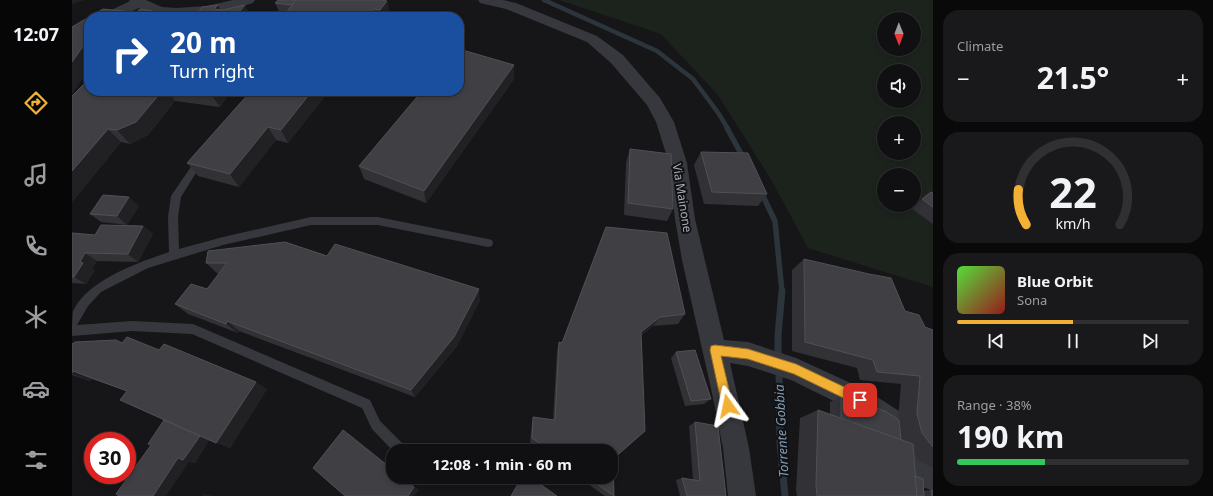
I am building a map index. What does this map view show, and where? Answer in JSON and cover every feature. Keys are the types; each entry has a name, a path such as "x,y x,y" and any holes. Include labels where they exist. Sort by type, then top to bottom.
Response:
{"street":[{"path":"117,12 138,1 152,8 165,11 184,12 217,9 248,0"},
{"name":"Via Mainone","path":"485,0 511,6 592,39 617,59 654,102 665,122 678,164 685,219 736,448 742,496"},
{"path":"715,350 748,354 796,370 860,400 890,420 901,453 909,467 933,477"}],"lane":[{"path":"174,255 173,217 176,196 188,176 206,152"},
{"path":"72,322 84,303 97,289 145,265 223,241 311,221 378,221 488,243"},
{"path":"72,331 95,327 166,326 193,329 366,404 376,425 395,444"}],"shaded area":[{"path":"559,0 933,0 933,287 808,248 772,181 718,95 661,34"}],"building":[{"path":"278,0 296,0 292,5 275,3"},
{"path":"296,0 387,1 380,10 374,9 371,12 287,12"},
{"path":"218,5 214,9 223,10 245,5 239,12 199,12 202,7"},
{"path":"103,9 132,12 98,12"},
{"path":"140,9 152,11 151,12 136,12"},
{"path":"84,20 84,45 72,62 72,27"},
{"path":"464,50 514,65 424,191 359,166 418,96 464,96"},
{"path":"84,84 84,96 158,96 136,122 117,130 108,129 72,171 72,96"},
{"path":"247,96 308,96 281,130 268,127 230,174 187,163"},
{"path":"630,149 671,154 673,209 628,203"},
{"path":"701,152 748,153 767,194 712,192"},
{"path":"931,192 933,193 933,207 922,199"},
{"path":"103,195 129,197 117,216 90,214"},
{"path":"101,225 143,226 128,254 85,253 80,262 83,263 74,277 72,277 72,233 95,235"},
{"path":"606,227 667,233 685,314 660,317 641,332 645,431 618,455 618,444 541,444 532,438 533,417 555,420 559,342 562,343"},
{"path":"285,242 327,256 335,244 479,289 454,337 411,390 227,321 226,324 175,304 191,284 207,289 227,263 206,263 208,251"},
{"path":"804,259 891,278 905,311 919,315 925,327 933,330 933,447 922,433 917,414 920,376 877,372 873,360 805,342"},
{"path":"127,337 159,350 164,344 256,382 216,443 120,400 127,391 73,371 72,373 72,344 75,342 116,340 122,343"},
{"path":"695,350 711,399 691,401 676,352"},
{"path":"841,397 885,411 899,420 901,440 841,419"},
{"path":"818,410 913,444 917,496 817,496"},
{"path":"164,420 200,436 183,460 178,458 153,496 119,496 116,494 123,484 136,484 136,466 151,445 148,444"},
{"path":"695,422 718,426 726,496 687,496 682,478 700,481"},
{"path":"343,430 386,464 386,484 410,484 414,487 408,496 345,496 313,468"},
{"path":"915,476 923,479 924,496 917,496"},
{"path":"518,484 540,484 557,496 511,496"},
{"path":"597,484 614,484 614,496"}],"waterway":[{"name":"Torrente Gobbia","path":"544,0 657,51 693,79 719,114 728,129"},
{"name":"Torrente Gobbia","path":"727,128 744,159"},
{"name":"Torrente Gobbia","path":"761,192 775,221 782,292"},
{"name":"Torrente Gobbia","path":"778,359 778,335 782,292"},
{"name":"Torrente Gobbia","path":"779,368 780,443 785,496"}],"route":[{"path":"728,406 715,350 748,354 796,370 860,400"}]}
